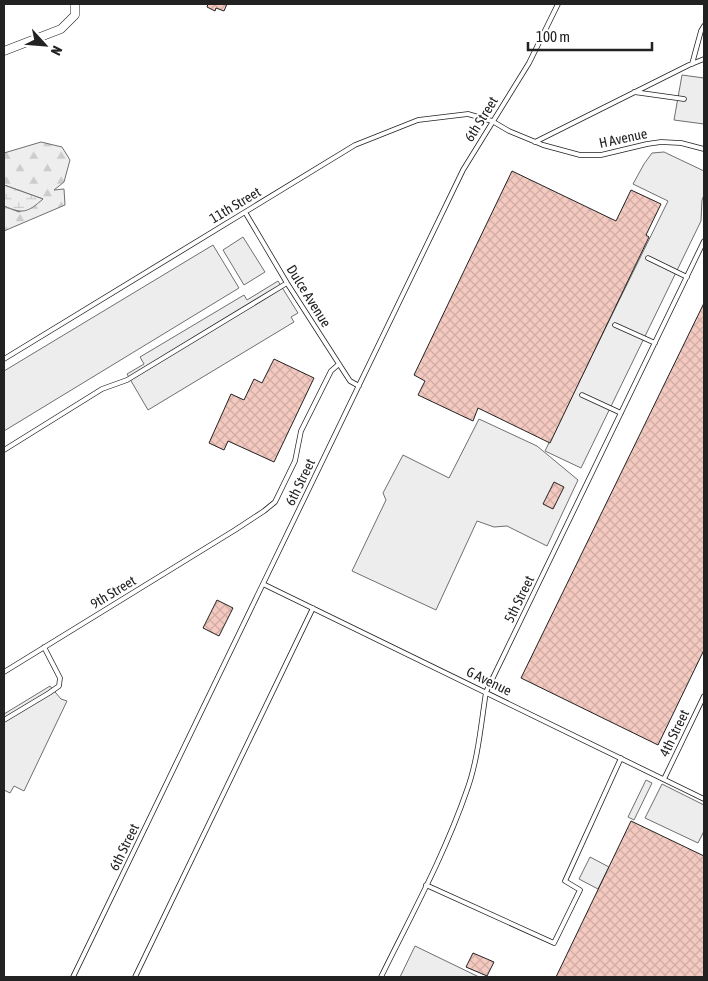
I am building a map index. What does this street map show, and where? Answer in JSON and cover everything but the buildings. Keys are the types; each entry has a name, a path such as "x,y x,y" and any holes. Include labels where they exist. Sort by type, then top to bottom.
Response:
{"street":[{"path":"4,50 61,30 75,15 74,4"}],"lane":[{"name":"6th Street","path":"73,977 463,170 529,64 558,4"},
{"path":"692,64 704,26"},
{"path":"535,142 704,59"},
{"path":"634,92 684,99"},
{"name":"11th Street","path":"4,359 355,144 418,120 468,114 492,121"},
{"name":"H Avenue","path":"492,121 509,131 535,142 566,152 590,156 661,142 681,143 704,148"},
{"name":"Dulce Avenue","path":"245,212 287,283 350,381 359,386"},
{"name":"5th Street","path":"381,977 448,839 468,789 478,745 486,692 704,241"},
{"path":"648,258 687,277"},
{"path":"4,450 102,389 126,380 287,283"},
{"path":"615,324 655,343"},
{"name":"9th Street","path":"4,672 235,530 275,502 295,461 301,431 332,372 339,364"},
{"path":"582,395 621,413"},
{"name":"G Avenue","path":"264,584 704,799"},
{"path":"135,977 313,608"},
{"path":"4,720 50,693 58,686 60,678 44,647"},
{"name":"4th Street","path":"664,779 704,696"},
{"path":"426,885 554,943 580,890 564,881 621,758"}],"green space":[{"path":"41,142 62,147 70,160 64,182 54,190 64,189 65,205 4,231 4,206 19,212 43,199 4,185 4,153"},
{"path":"4,185 43,199 25,211 10,209 4,206"}],"shaded area":[{"path":"682,75 704,78 704,124 674,120"},
{"path":"664,152 704,171 701,221 581,468 545,451 668,201 633,184 652,153"},
{"path":"243,237 265,272 244,285 223,250"},
{"path":"213,245 239,288 4,431 4,371"},
{"path":"278,281 298,313 291,317 294,322 148,410 127,374 144,364 140,357 244,295 247,300"},
{"path":"479,419 537,446 578,480 547,546 507,526 494,527 477,521 436,610 352,571 386,500 383,493 403,455 449,478"},
{"path":"50,686 61,699 67,701 24,791 14,786 10,793 4,790 4,714"},
{"path":"646,780 652,783 634,820 628,817"},
{"path":"662,784 704,805 704,831 698,843 645,818"},
{"path":"590,857 609,867 598,889 579,879"},
{"path":"415,946 479,977 400,977"}]}
